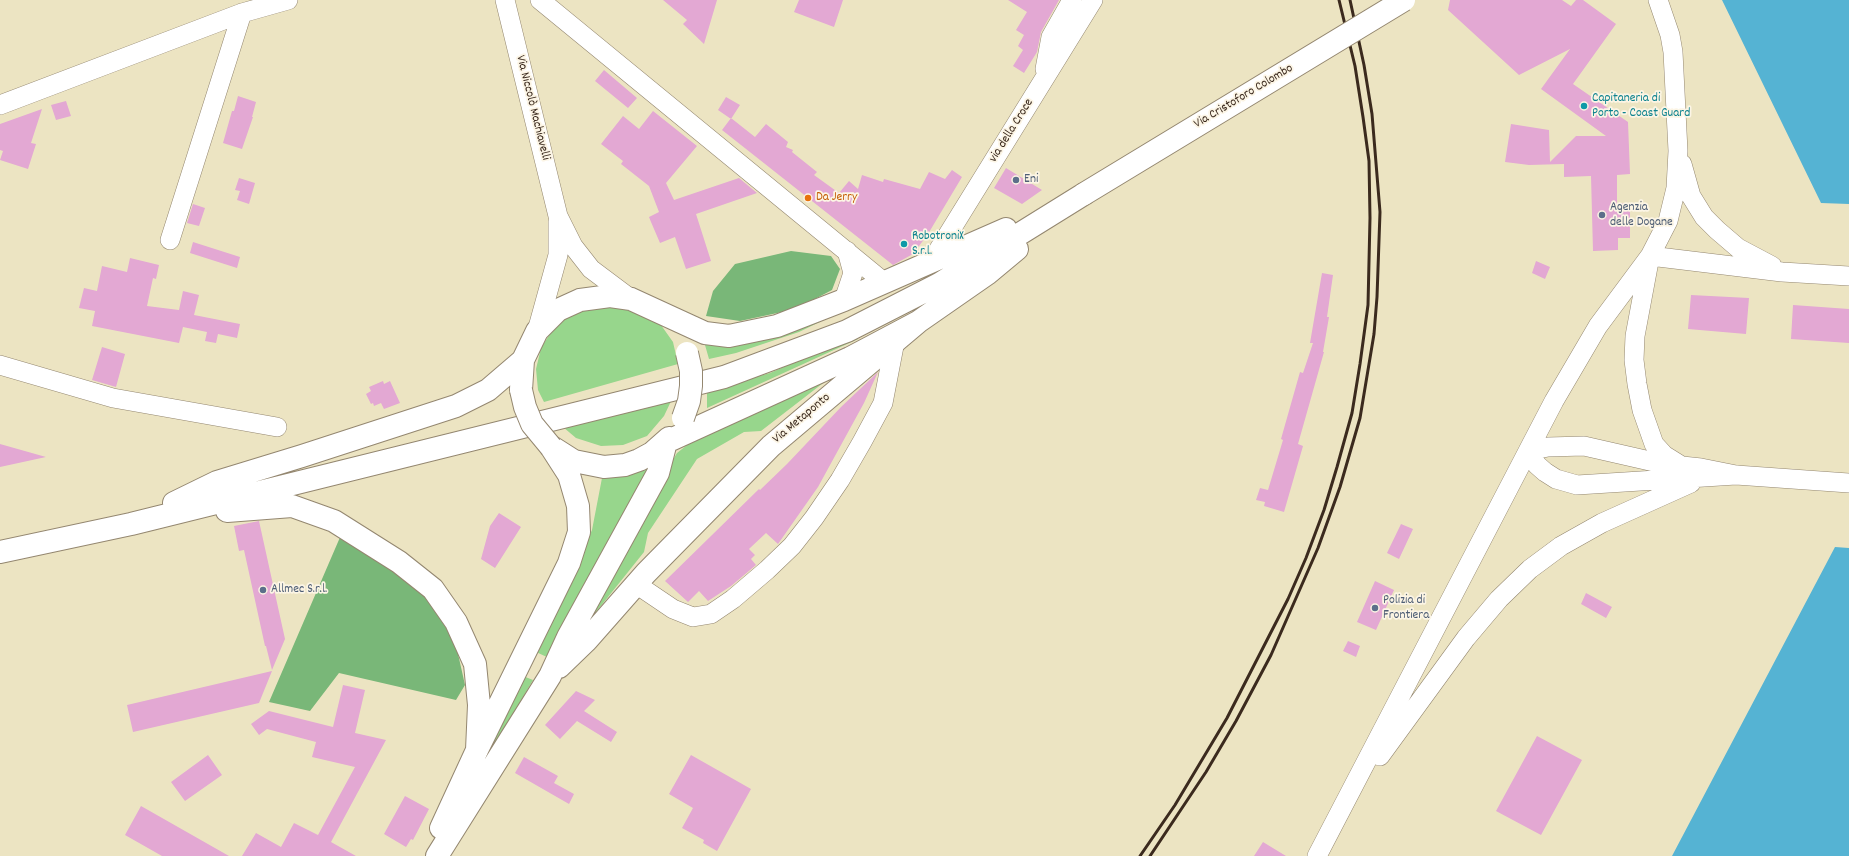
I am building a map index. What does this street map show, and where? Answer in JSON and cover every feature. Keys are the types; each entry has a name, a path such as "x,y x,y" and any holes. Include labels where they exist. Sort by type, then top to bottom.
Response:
{"main road":[{"name":"Via Cristoforo Colombo","path":"1084,194 1404,0"},
{"path":"428,856 477,750 568,563 580,532 578,506 569,475 551,447 532,424 525,407 521,390 523,360 537,331 558,310 580,300 610,296 631,299 644,304 657,312 705,333 728,336 777,326 886,283 1084,194"},
{"path":"0,552 131,524 724,376 847,331 939,284 1084,194"},
{"name":"Via Metaponto","path":"550,676 587,640 636,584 715,501 771,446 918,322 986,274 1084,194"},
{"path":"437,856 550,676 568,637 658,473 666,442 683,418 689,401 691,386 691,371 687,353 672,327 657,312"},
{"path":"551,447 574,461 604,467 625,465 652,453 666,442 850,358 918,322"},
{"path":"131,524 216,482 456,406 488,390 523,360"},
{"path":"131,524 256,508 292,506 334,520 366,540 399,562 433,588 456,622 475,664 478,704 477,750"}],"street":[{"path":"0,105 242,13 288,0"},
{"name":"Via Niccolò Machiavelli","path":"505,0 558,216"},
{"path":"540,0 886,283"},
{"path":"1043,80 1051,37 1072,0"},
{"name":"via della Croce","path":"931,262 1093,0"},
{"path":"1317,856 1554,400 1598,326 1650,256 1668,221 1672,205 1678,151 1673,52 1670,35 1658,0"},
{"path":"170,240 242,13"},
{"path":"1678,151 1691,196 1704,217 1738,248 1782,272"},
{"path":"558,216 573,246 591,269 631,299"},
{"path":"537,331 558,255 558,216"},
{"path":"844,300 853,273 847,251"},
{"path":"1650,256 1782,272 1849,276"},
{"path":"1650,256 1635,336 1634,360 1637,384 1642,410 1654,444 1664,455 1686,467"},
{"path":"636,584 673,609 694,617 711,614 733,599 767,570 792,546 814,518 840,480 862,442 883,404 895,341"},
{"path":"0,365 113,398 277,427"},
{"path":"1528,451 1548,447 1584,446 1657,463 1701,468 1736,475 1849,482"},
{"path":"1528,451 1537,465 1545,472 1556,479 1577,485 1736,475"},
{"path":"1337,816 1466,638 1499,599 1530,569 1562,546 1602,523 1701,478"}],"green space":[{"path":"791,251 831,256 840,269 832,290 796,309 740,321 706,316 713,291 735,264"},
{"path":"900,283 799,332 736,353 709,359 705,345 789,329"},
{"path":"625,305 656,318 673,342 678,364 544,402 538,390 536,369 541,348 553,329 573,309"},
{"path":"855,336 858,339 707,408 707,391 770,373"},
{"path":"840,370 761,431 744,432 697,459 648,533 644,552 588,622 663,476 677,453 701,434"},
{"path":"673,397 664,416 647,436 623,445 601,446 576,438 563,427"},
{"path":"649,469 549,658 536,652 592,530 602,478"},
{"path":"341,535 383,563 428,597 454,636 465,685 456,700 339,673 310,711 269,702"},
{"path":"523,676 533,680 461,803"}],"water":[{"path":"1722,0 1849,0 1849,204 1821,203"},
{"path":"1835,547 1849,548 1849,856 1672,856"}],"building":[{"path":"663,0 717,0 704,44 683,24 687,20"},
{"path":"799,0 843,0 834,27 794,12"},
{"path":"1008,0 1059,0 1041,32 1037,52 1024,73 1013,66 1023,50 1018,46 1024,35 1016,30 1027,12"},
{"path":"1450,0 1562,0 1571,6 1576,0 1583,0 1616,24 1573,84 1628,122 1630,174 1617,175 1617,203 1630,203 1630,238 1618,238 1618,250 1593,251 1591,176 1564,177 1564,164 1529,165 1505,162 1511,124 1549,130 1550,162 1576,136 1606,136 1541,89 1570,49 1519,75 1448,10"},
{"path":"604,70 637,98 628,108 595,81"},
{"path":"238,96 256,102 253,117 242,149 223,143"},
{"path":"726,97 740,105 731,119 718,110"},
{"path":"66,101 71,116 56,120 51,105"},
{"path":"42,109 31,143 36,144 28,169 0,160 3,151 0,150 0,124"},
{"path":"653,111 697,146 666,183 674,200 739,178 757,193 696,214 711,261 686,269 675,237 660,243 649,217 659,212 649,186 621,164 623,161 601,144 623,116 639,129"},
{"path":"731,118 755,137 766,124 788,142 786,147 793,150 792,152 817,172 814,175 839,193 849,181 858,189 862,175 883,182 884,179 920,189 929,172 945,179 952,170 962,177 928,234 913,254 893,265 722,130"},
{"path":"1006,168 1042,190 1022,204 994,188"},
{"path":"239,178 255,183 249,204 237,200 240,191 235,190"},
{"path":"193,204 205,208 199,226 187,223"},
{"path":"193,242 240,257 237,268 190,253"},
{"path":"130,258 159,265 156,279 153,278 147,306 179,310 183,291 199,295 194,315 240,324 237,338 218,334 216,343 205,341 207,332 183,327 179,343 92,326 95,311 79,308 84,288 97,291 102,266 127,272"},
{"path":"1536,261 1550,267 1545,279 1532,273"},
{"path":"1322,273 1333,275 1324,352 1298,444 1303,446 1284,512 1264,506 1265,502 1256,500 1260,488 1268,490 1283,440 1281,439 1300,372 1303,373 1313,343 1310,343"},
{"path":"1691,295 1749,298 1746,334 1688,329"},
{"path":"1793,305 1849,309 1849,343 1791,339"},
{"path":"102,347 125,354 116,387 92,380"},
{"path":"878,372 864,403 818,487 778,544 766,533 749,549 755,555 751,559 756,565 731,586 708,601 699,591 688,602 665,581 759,489 760,490 787,464 841,407"},
{"path":"383,381 384,384 390,381 400,403 384,409 381,403 374,406 373,403 371,404 366,394 371,391 369,387"},
{"path":"0,444 46,457 0,467"},
{"path":"499,513 521,527 495,568 481,559 490,526"},
{"path":"259,521 285,639 272,670 265,646 244,550 239,551 234,526"},
{"path":"1401,524 1413,529 1399,559 1387,553"},
{"path":"1375,581 1394,590 1376,630 1357,622"},
{"path":"1586,593 1612,607 1606,618 1581,604"},
{"path":"1348,641 1360,646 1356,657 1343,651"},
{"path":"272,671 259,703 133,732 127,705"},
{"path":"343,685 365,690 355,733 386,740 331,842 356,856 242,856 256,833 281,847 294,823 318,835 355,767 312,757 316,742 267,729 259,735 251,724 269,711 333,727"},
{"path":"576,691 595,700 584,711 617,732 611,742 577,721 560,739 545,725"},
{"path":"1537,736 1582,760 1541,835 1496,811"},
{"path":"208,755 222,775 185,801 171,782"},
{"path":"691,755 751,789 717,851 703,843 704,840 682,828 693,808 669,794"},
{"path":"524,757 558,776 554,783 574,794 569,804 515,773"},
{"path":"405,796 429,809 413,840 411,839 406,847 384,834"},
{"path":"141,806 229,856 162,856 125,835"},
{"path":"1263,842 1286,856 1254,856"}],"railway":[{"path":"1140,856 1175,805 1227,718 1288,599 1306,558 1324,510 1352,413 1368,305 1370,218 1369,161 1355,66 1339,0"},
{"path":"1150,856 1206,772 1236,721 1271,655 1318,548 1340,487 1360,418 1374,334 1380,212 1372,114 1364,65 1350,0"}],"place":[{"name":"Capitaneria di Porto - Coast Guard","path":"1584,106"},
{"name":"Eni","path":"1016,180"},
{"name":"Da Jerry","path":"808,198"},
{"name":"Agenzia delle Dogane","path":"1602,215"},
{"name":"RobotroniX S.r.l.","path":"904,244"},
{"name":"Allmec S.r.l.","path":"263,590"},
{"name":"Polizia di Frontiera","path":"1375,608"}]}
